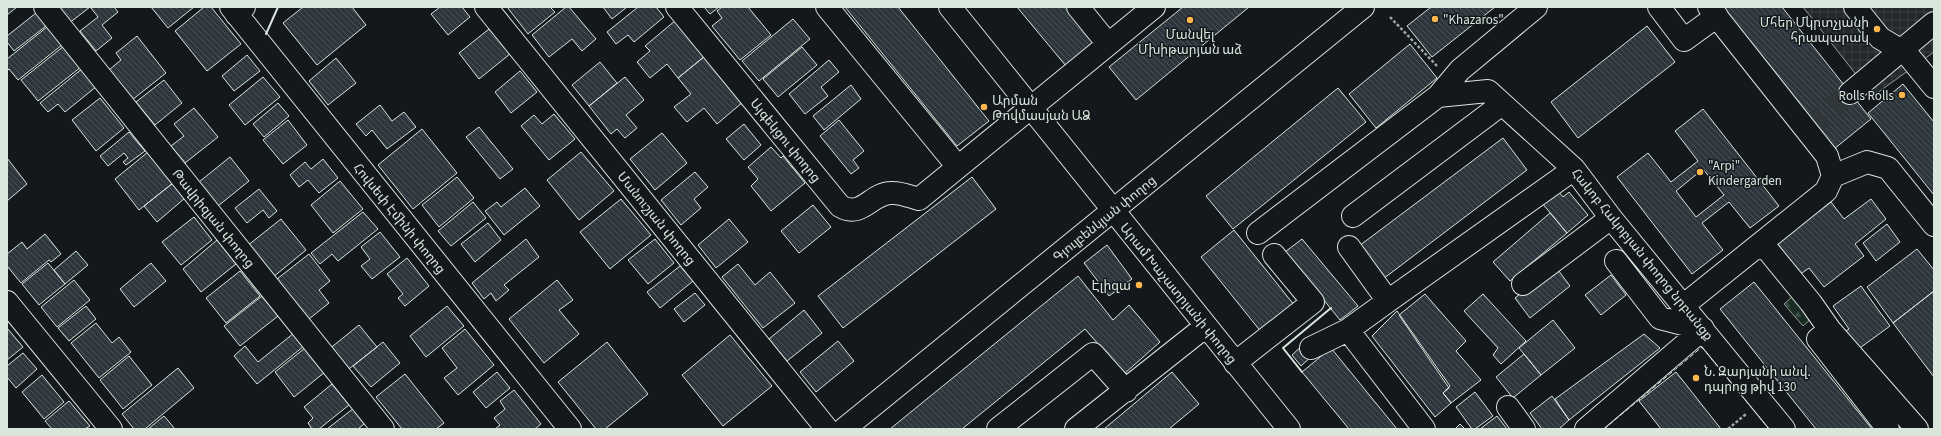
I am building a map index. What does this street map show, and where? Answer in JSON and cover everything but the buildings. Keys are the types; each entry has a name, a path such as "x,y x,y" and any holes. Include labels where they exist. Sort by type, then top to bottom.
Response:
{"street":[{"name":"Թավրիզյան փողոց","path":"45,7 384,429"},
{"name":"Մանուշյան փողոց","path":"486,7 827,429"},
{"name":"Այգեկցու փողոց","path":"677,7 840,206 848,211 857,210 878,197 892,193 919,199 958,167"},
{"path":"827,7 958,167 1154,7"},
{"name":"Արամ Խաչատրյանի փողոց","path":"950,7 1289,429"},
{"path":"1078,7 1108,44"},
{"name":"Գյուլբենկյան փողոց","path":"844,429 965,329 1113,211 1363,7"},
{"path":"1258,233 1438,96 1460,70 1536,7"},
{"path":"1659,7 1684,40 1713,12 1827,156 1833,176 1826,191 1684,305"},
{"path":"1856,7 1880,38 1907,54 1934,87"},
{"name":"Հովսեփ Էմինի փողոց","path":"237,9 570,429"},
{"path":"1850,93 1934,23"},
{"path":"1438,96 1495,97"},
{"path":"1353,216 1495,97"},
{"name":"Հակոբ Հակոբյան փողոց նրբանցք","path":"1495,97 1574,169 1611,218 1684,305 1784,429"},
{"path":"1833,176 1867,162 1888,168 1934,225"},
{"path":"1311,348 1348,330 1388,300 1574,169"},
{"path":"1523,284 1611,218"},
{"path":"1762,243 1811,303 1837,330 1917,429"},
{"path":"1349,247 1388,300"},
{"path":"1235,362 1313,302 1274,255"},
{"path":"1616,261 1660,318 1703,329"},
{"path":"7,302 111,429"},
{"path":"1076,429 1126,391 1206,326"},
{"path":"1586,429 1703,329"},
{"path":"1348,330 1424,429"},
{"path":"1837,330 1818,339 1888,429"},
{"path":"998,429 1092,354 1126,391"},
{"path":"1508,408 1524,429"}],"path":[{"path":"1390,16 1431,61"}],"green space":[{"path":"1793,296 1812,318 1803,326 1784,304"}],"shaded area":[{"name":"Մհեր Մկրտչյանի հրապարակ","path":"1803,7 1934,7 1934,52 1873,96"}],"tunnel":[{"path":"1807,129 1850,93"}],"fence":[{"path":"1604,429 1702,347 1769,429"}],"wall":[{"path":"266,34 278,7"},
{"path":"1302,372 1283,348 1331,308"}],"place":[{"name":"\"Khazaros\"","path":"1435,19"},
{"name":"Մանվել Մխիթարյան աձ","path":"1190,20"},
{"name":"Մհեր Մկրտչյանի հրապարակ","path":"1877,29"},
{"name":"Rolls Rolls","path":"1902,95"},
{"name":"Արման Թովմասյան ԱՁ","path":"984,107"},
{"name":"\"Arpi\" Kindergarden","path":"1700,172"},
{"name":"Էլիզա","path":"1139,285"},
{"name":"Ն. Զարյանի անվ. դպրոց թիվ 130","path":"1696,378"}]}
